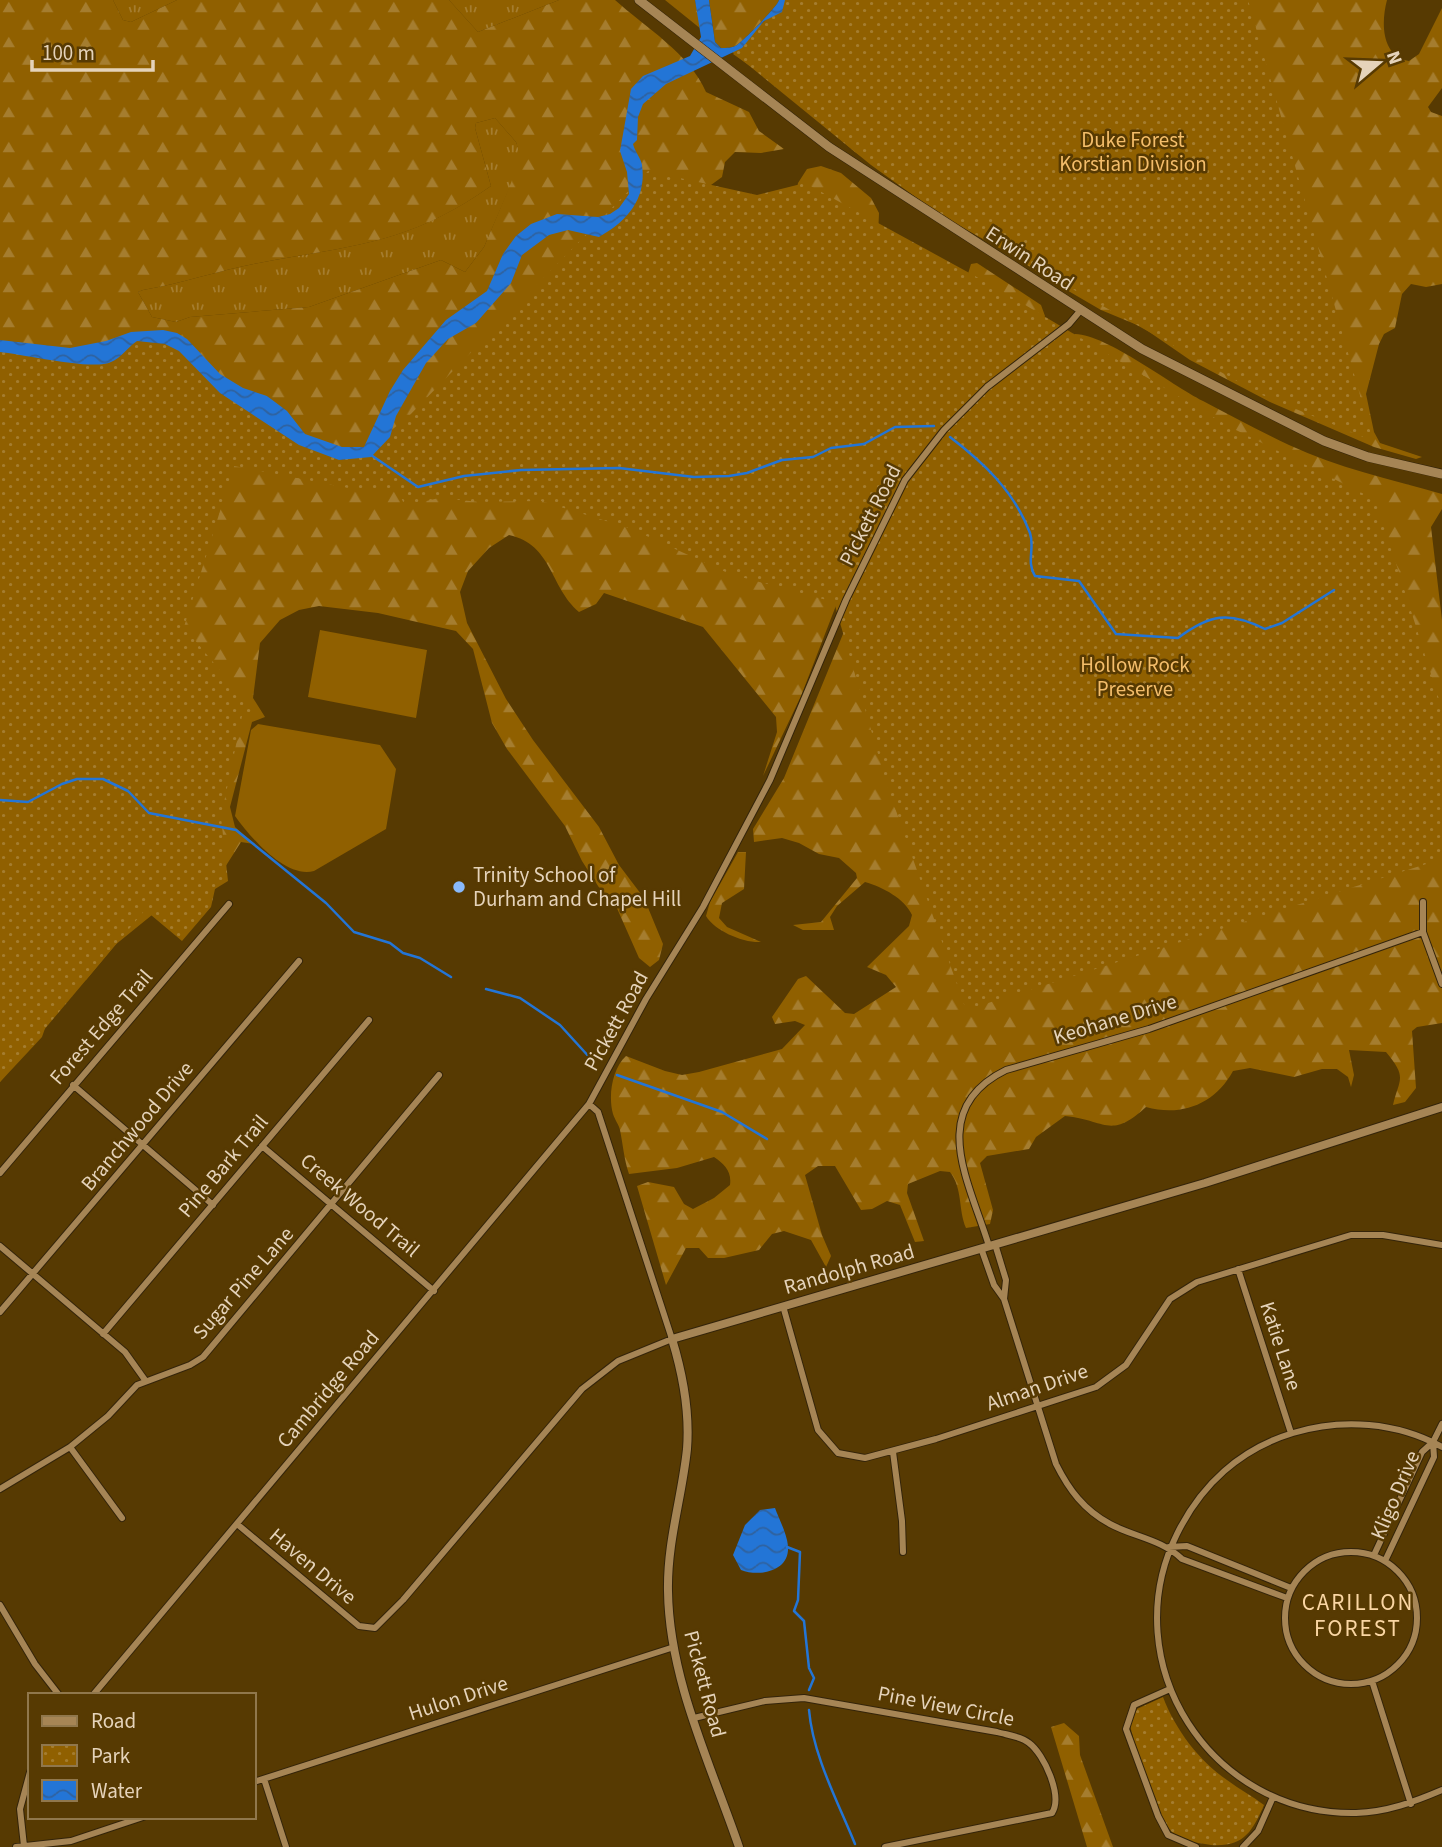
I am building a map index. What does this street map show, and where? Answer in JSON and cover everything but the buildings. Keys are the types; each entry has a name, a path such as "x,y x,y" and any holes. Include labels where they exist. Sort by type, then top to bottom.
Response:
{"main road":[{"name":"Erwin Road","path":"639,0 829,147 1142,349 1293,427 1368,457 1442,474"}],"street":[{"name":"Pickett Road","path":"739,1847 694,1717 674,1647 668,1594 668,1560 685,1459 688,1415 672,1339 598,1112 589,1104 646,999 703,907 770,780 846,600 905,480 923,454 979,395 1013,365 1069,324 1080,311"},
{"path":"1423,902 1423,932 1442,984"},
{"name":"Forest Edge Trail","path":"0,1173 229,904"},
{"name":"Keohane Drive","path":"1287,1598 1182,1559 1169,1547 1110,1524 1083,1505 1067,1486 1056,1464 1004,1299 994,1285 988,1246 960,1151 959,1130 963,1109 974,1091 988,1079 1006,1070 1149,1029 1423,932"},
{"name":"Branchwood Drive","path":"0,1312 299,961"},
{"name":"Pine Bark Trail","path":"103,1334 369,1020"},
{"name":"Sugar Pine Lane","path":"0,1489 70,1447 145,1380 190,1365 203,1357 439,1075"},
{"path":"73,1085 213,1205"},
{"name":"Cambridge Road","path":"95,1693 434,1292 589,1104"},
{"name":"Randolph Road","path":"370,1629 390,1616 582,1390 618,1362 672,1339 1268,1164 1442,1107"},
{"name":"Creek Wood Trail","path":"262,1146 434,1292"},
{"name":"Alman Drive","path":"783,1307 812,1416 824,1440 847,1457 865,1458 1038,1407 1105,1382 1132,1358 1178,1292 1197,1282 1351,1235 1382,1235 1442,1245"},
{"path":"0,1246 133,1361 145,1380"},
{"name":"Keohane Drive","path":"988,1246 1006,1280 1004,1299"},
{"name":"Katie Lane","path":"1238,1269 1291,1433"},
{"path":"1442,1447 1413,1434 1371,1424 1334,1424 1291,1433 1246,1453 1222,1472 1186,1513 1169,1547 1156,1607 1160,1657 1170,1689 1185,1721 1202,1743 1241,1779 1273,1797 1323,1811 1355,1813 1411,1804 1442,1790"},
{"name":"Kligo Drive","path":"1374,1555 1422,1452 1433,1442 1442,1424"},
{"name":"Kligo Drive","path":"1385,1561 1434,1457 1433,1442"},
{"path":"70,1447 122,1518"},
{"path":"892,1452 902,1521 903,1552"},
{"name":"Haven Drive","path":"237,1524 342,1613 359,1626 370,1629"},
{"name":"Keohane Drive","path":"1169,1547 1187,1546 1291,1587"},
{"path":"1341,1552 1374,1555 1385,1561 1409,1585 1416,1602 1418,1621 1411,1649 1401,1663 1372,1681 1332,1681 1307,1666 1294,1653 1288,1640 1284,1619 1291,1587 1304,1570 1320,1559 1341,1552"},
{"path":"0,1605 35,1664 57,1693"},
{"name":"Hulon Drive","path":"256,1781 674,1647"},
{"path":"1372,1681 1411,1804"},
{"path":"1170,1689 1134,1705 1126,1729 1162,1826 1176,1841 1196,1847"},
{"name":"Pine View Circle","path":"694,1717 780,1698 817,1699 997,1732 1024,1740 1037,1751 1056,1798 1052,1813 885,1847"},
{"path":"28,1779 20,1809 20,1847 71,1841 137,1819"},
{"path":"264,1779 286,1847"},
{"path":"1243,1847 1258,1831 1273,1797"}],"green space":[{"path":"0,0 113,0 123,20 131,22 177,0 449,0 478,32 559,0 615,0 678,53 699,78 706,92 749,112 759,131 784,149 761,153 735,152 725,162 722,177 711,185 719,206 796,194 798,183 807,169 821,166 841,173 871,198 879,213 878,236 967,277 971,264 977,263 1041,305 1045,316 837,603 801,696 763,776 777,732 776,717 703,627 604,593 596,604 579,612 569,602 543,557 523,540 509,535 489,548 468,571 460,592 467,623 506,699 533,740 599,827 619,865 644,898 663,944 659,960 650,967 639,958 616,906 600,889 582,861 565,826 507,749 492,723 473,649 456,631 378,613 319,606 299,610 280,620 260,643 253,698 265,717 252,722 230,807 235,827 254,844 241,842 215,883 152,915 115,945 86,980 70,984 50,1014 42,1037 0,1082","holes":["495,118 516,142 521,159 484,247 465,272 441,260 309,307 190,317 176,322 152,317 138,292 249,265 355,246 408,231 435,220 491,186 475,128 476,123"]},
{"path":"113,0 177,0 131,22 123,20"},
{"path":"449,0 559,0 478,32"},
{"path":"665,0 695,0 701,29"},
{"path":"709,0 779,0 767,16 737,45 721,48 715,42"},
{"name":"Duke Forest Korstian Division","path":"781,0 1248,0 1373,441 1262,395 942,216 871,165 731,51 779,8"},
{"name":"Duke Forest Korstian Division","path":"800,0 1387,0 1385,37 1393,52 1409,61 1419,54 1442,8 1442,88 1428,107 1431,112 1442,116 1442,284 1426,287 1411,284 1402,294 1395,328 1384,334 1379,344 1366,394 1374,432 1380,443 1422,457 1416,459 1374,447 1270,402 1190,360 1142,327 1101,310 1053,282 855,152 774,83 733,54"},
{"path":"495,118 516,142 522,159 484,247 465,272 441,260 309,307 190,317 176,322 152,317 138,292 249,265 355,246 408,231 434,220 491,186 475,128 476,123"},
{"name":"Hollow Rock Preserve","path":"648,171 757,195 805,183 995,287 1230,427 1376,500 1442,709 1442,859 966,1010 887,785 834,602 730,574 629,528 541,501 480,502 439,498 405,506 398,491 353,489 234,466 184,627 255,713 242,716 221,817 228,881 215,889 211,907 182,941 145,910 0,1082 0,344 83,353 131,337 168,339 307,442 359,455 407,418"},
{"name":"Hollow Rock Preserve","path":"1075,334 1122,351 1190,394 1308,453 1442,494 1442,509 1431,527 1442,620 1442,1023 1417,1027 1412,1031 1416,1088 1405,1102 1393,1105 1400,1078 1386,1052 1349,1050 1354,1075 1351,1087 1348,1077 1337,1069 1322,1069 1294,1077 1250,1068 1233,1071 1226,1082 1207,1100 1185,1109 1159,1110 1146,1107 1124,1123 1115,1125 1065,1116 1036,1137 1029,1149 987,1156 980,1163 993,1210 990,1224 966,1228 957,1185 950,1172 940,1171 908,1184 907,1193 924,1241 915,1242 900,1205 887,1201 872,1209 861,1210 835,1166 818,1166 805,1175 822,1235 831,1256 826,1267 811,1240 784,1231 772,1234 759,1250 724,1258 708,1258 699,1248 686,1248 666,1285 637,1186 648,1182 674,1187 684,1204 693,1209 714,1198 730,1185 730,1176 724,1165 714,1157 677,1168 629,1174 612,1107 612,1083 617,1068 626,1056 682,1075 782,1049 805,1025 795,1021 775,1024 772,1017 798,979 806,976 845,1013 854,1014 896,987 886,975 867,967 909,926 912,915 909,909 886,890 865,882 837,906 830,917 834,930 803,930 793,925 821,922 857,878 856,873 839,858 819,854 799,843 782,838 754,842 753,829 784,778 852,612 1035,362"},
{"path":"320,630 427,650 416,718 308,697"},
{"path":"258,724 380,745 396,769 386,829 314,871 292,869 270,854 235,816 251,730"},
{"path":"738,852 746,852 744,889 722,903 719,918 727,927 761,942 730,935 716,927 706,916 710,902"},
{"path":"1163,1697 1174,1721 1198,1754 1217,1772 1264,1805 1251,1830 1239,1840 1211,1845 1183,1839 1175,1835 1161,1814 1142,1767 1130,1725 1137,1709"},
{"path":"1064,1723 1079,1736 1080,1755 1113,1847 1087,1847 1051,1727"}],"water":[{"path":"695,0 709,0 715,42 721,48 737,45 767,16 779,0 785,0 782,12 764,21 742,48 666,84 643,104 638,117 637,140 633,144 641,162 643,178 638,199 626,217 599,237 568,230 549,235 522,255 511,283 476,323 448,339 426,363 396,416 390,437 371,457 339,460 299,445 220,393 179,351 165,344 137,341 111,362 89,365 0,352 0,340 70,348 106,341 131,332 163,330 177,333 187,339 220,374 243,388 267,396 287,411 305,434 342,447 364,447 390,391 403,370 446,320 487,291 503,254 516,236 531,224 557,214 598,217 619,208 629,194 627,172 620,151 631,89 643,76 690,56 701,37"},
{"path":"775,1508 788,1546 784,1562 779,1567 764,1572 741,1570 733,1555 745,1525 760,1510"}],"waterway":[{"path":"371,455 418,487 464,476 521,470 619,468 694,477 729,476 747,473 782,460 813,457 831,448 864,444 895,427 934,426"},
{"path":"950,437 997,479 1016,504 1030,533 1031,565 1035,576 1079,581 1116,634 1178,638 1200,624 1220,618 1241,619 1265,629 1282,623 1334,590"},
{"path":"0,800 28,802 77,779 103,779 128,791 149,813 236,830 326,903 354,932 390,943 403,953 420,958 451,977"},
{"path":"486,989 520,998 560,1025 591,1059"},
{"path":"617,1075 722,1112 767,1139"},
{"path":"787,1547 800,1552 798,1600 794,1611 804,1621 809,1668 814,1678 809,1690"},
{"path":"809,1710 821,1762 855,1844"}],"place":[{"name":"Trinity School of Durham and Chapel Hill","path":"459,887"}],"district":[{"name":"CARILLON FOREST","path":"1358,1615"}]}
